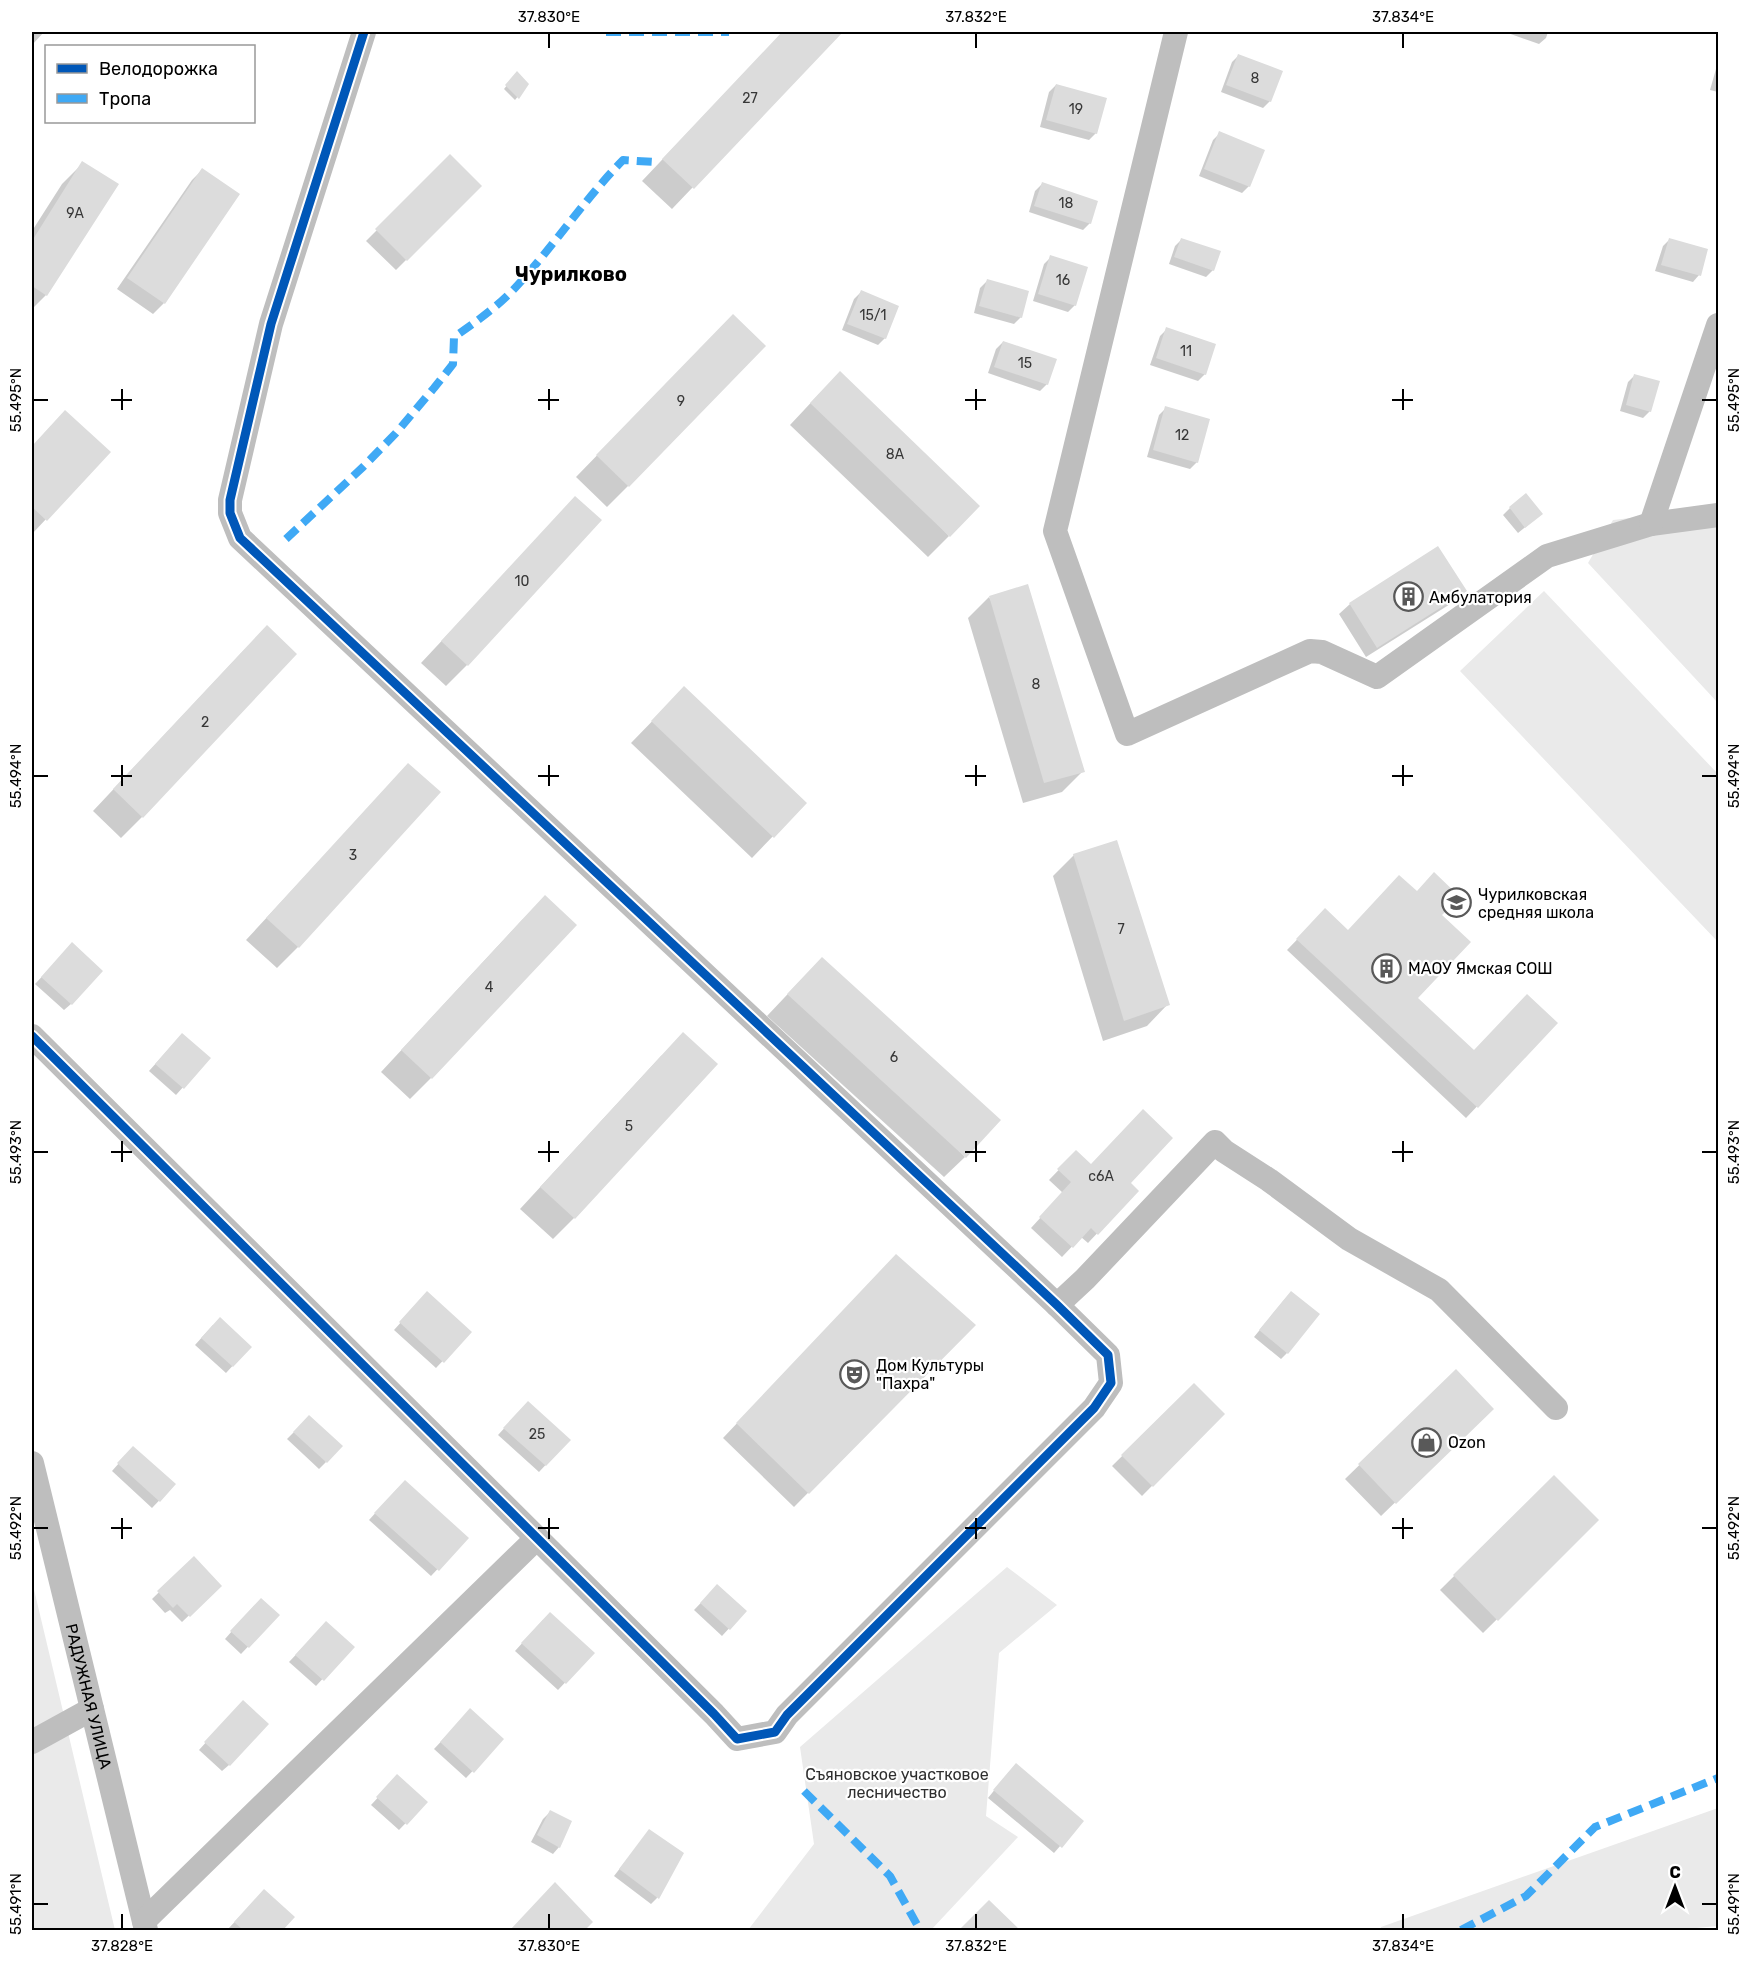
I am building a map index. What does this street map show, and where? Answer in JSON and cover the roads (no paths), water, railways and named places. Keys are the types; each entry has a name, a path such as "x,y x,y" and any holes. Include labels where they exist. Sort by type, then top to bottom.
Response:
{"street":[{"path":"32,1036 714,1713 737,1739 775,1732 787,1715 1094,1408 1111,1383 1108,1355 1057,1305 240,538 230,513 230,500 272,324 364,32"},
{"path":"1176,32 1055,531 1126,734 1310,651 1322,652 1377,677 1547,556 1651,524 1719,514"},
{"path":"1651,524 1719,326"},
{"path":"1057,1305 1085,1279 1215,1142 1224,1151 1269,1180 1349,1239 1439,1290 1556,1408"},
{"name":"РАДУЖНАЯ УЛИЦА","path":"32,1463 145,1926"},
{"path":"145,1926 537,1538"},
{"path":"32,1742 92,1709"}],"place":[{"name":"Амбулатория","path":"1408,597"},
{"name":"Чурилковская средняя школа","path":"1457,903"},
{"name":"МАОУ Ямская СОШ","path":"1387,968"},
{"name":"Дом Культуры \"Пахра\"","path":"855,1374"},
{"name":"Ozon","path":"1427,1442"}],"district":[{"name":"Чурилково","path":"571,274"}],"park label":[{"name":"Съяновское участковое лесничество","path":"897,1783"}]}
